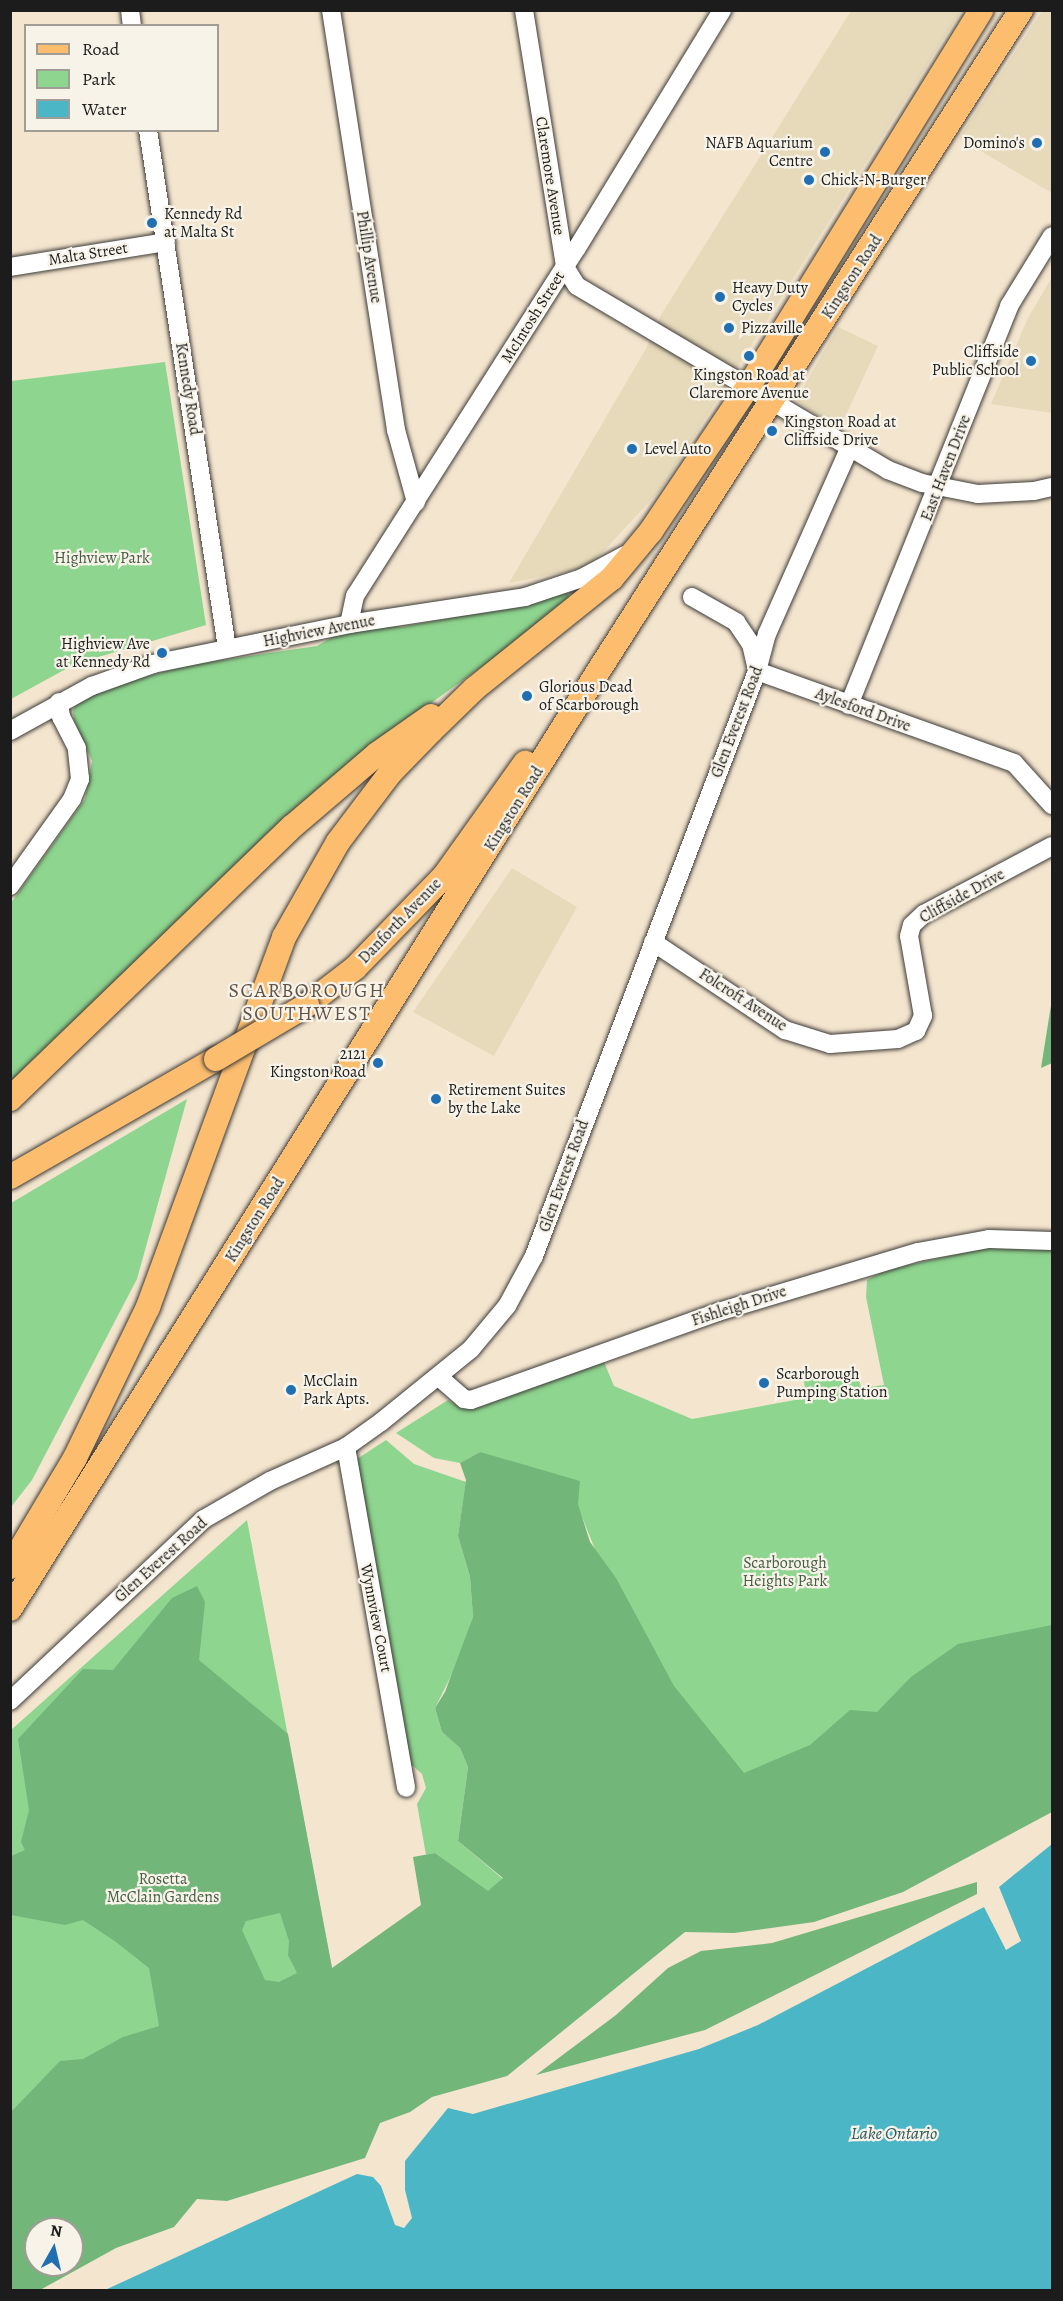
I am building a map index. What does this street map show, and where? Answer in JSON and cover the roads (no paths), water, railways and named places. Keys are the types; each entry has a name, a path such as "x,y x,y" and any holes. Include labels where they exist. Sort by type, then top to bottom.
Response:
{"main road":[{"name":"Kingston Road","path":"10,1568 75,1458 148,1307 289,928 364,805 391,771 474,689 579,607 612,578 651,531 746,388 981,10"},
{"name":"Kingston Road","path":"10,1609 601,668 1020,10"},
{"name":"Danforth Avenue","path":"10,1178 307,1005 355,968 445,875 558,718 601,668"},
{"path":"10,1099 335,789 376,754 474,689"}],"street":[{"name":"Phillip Avenue","path":"331,10 396,430 416,502"},
{"name":"Claremore Avenue","path":"524,10 565,267 586,293 746,388"},
{"name":"McIntosh Street","path":"349,624 355,596 565,267 720,12"},
{"name":"Kennedy Road","path":"148,132 227,648"},
{"name":"East Haven Drive","path":"849,705 939,487 1009,306 1053,236"},
{"name":"Malta Street","path":"10,267 166,242"},
{"path":"746,388 773,401 849,449 888,470 939,487 1000,494 1053,486"},
{"name":"Glen Everest Road","path":"10,1701 204,1519 270,1481 346,1447 440,1378 485,1335 522,1281 757,671 778,608 849,449"},
{"name":"Highview Avenue","path":"10,731 59,702 117,675 227,648 318,633 349,624 490,604 558,586 599,571 634,550"},
{"path":"692,597 736,622 751,644 757,671"},
{"name":"Aylesford Drive","path":"757,671 1014,763 1053,805"},
{"path":"10,886 72,799 80,779 76,748 61,717 59,702"},
{"name":"Cliffside Drive","path":"910,1035 923,1016 909,936 912,925 924,914 1053,846"},
{"name":"Folcroft Avenue","path":"653,942 777,1025 808,1039 855,1045 910,1035"},
{"name":"Fishleigh Drive","path":"440,1378 464,1399 471,1400 718,1312 918,1252 988,1239 1053,1241"},
{"name":"Wynnview Court","path":"346,1447 406,1788"}],"water":[{"name":"Lake Ontario","path":"1052,1844 1052,2290 105,2290 357,2174 373,2177 381,2186 395,2225 404,2228 412,2218 405,2190 405,2161 448,2108 473,2114 699,2049 758,2025 984,1907 1006,1950 1021,1941 999,1887"}],"place":[{"name":"Domino's","path":"1037,143"},
{"name":"NAFB Aquarium Centre","path":"825,152"},
{"name":"Chick-N-Burger","path":"809,180"},
{"name":"Kennedy Rd at Malta St","path":"152,223"},
{"name":"Heavy Duty Cycles","path":"720,297"},
{"name":"Pizzaville","path":"729,328"},
{"name":"Kingston Road at Claremore Avenue","path":"749,356"},
{"name":"Cliffside Public School","path":"1031,361"},
{"name":"Kingston Road at Cliffside Drive","path":"772,431"},
{"name":"Level Auto","path":"632,449"},
{"name":"Highview Ave at Kennedy Rd","path":"162,653"},
{"name":"Glorious Dead of Scarborough","path":"527,696"},
{"name":"2121 Kingston Road","path":"378,1063"},
{"name":"Retirement Suites by the Lake","path":"436,1099"},
{"name":"Scarborough Pumping Station","path":"764,1383"},
{"name":"McClain Park Apts.","path":"291,1390"}],"district":[{"name":"SCARBOROUGH SOUTHWEST","path":"307,1002"}],"park label":[{"name":"Highview Park","path":"102,558"},
{"name":"Scarborough Heights Park","path":"785,1572"},
{"name":"Rosetta McClain Gardens","path":"163,1888"}]}
